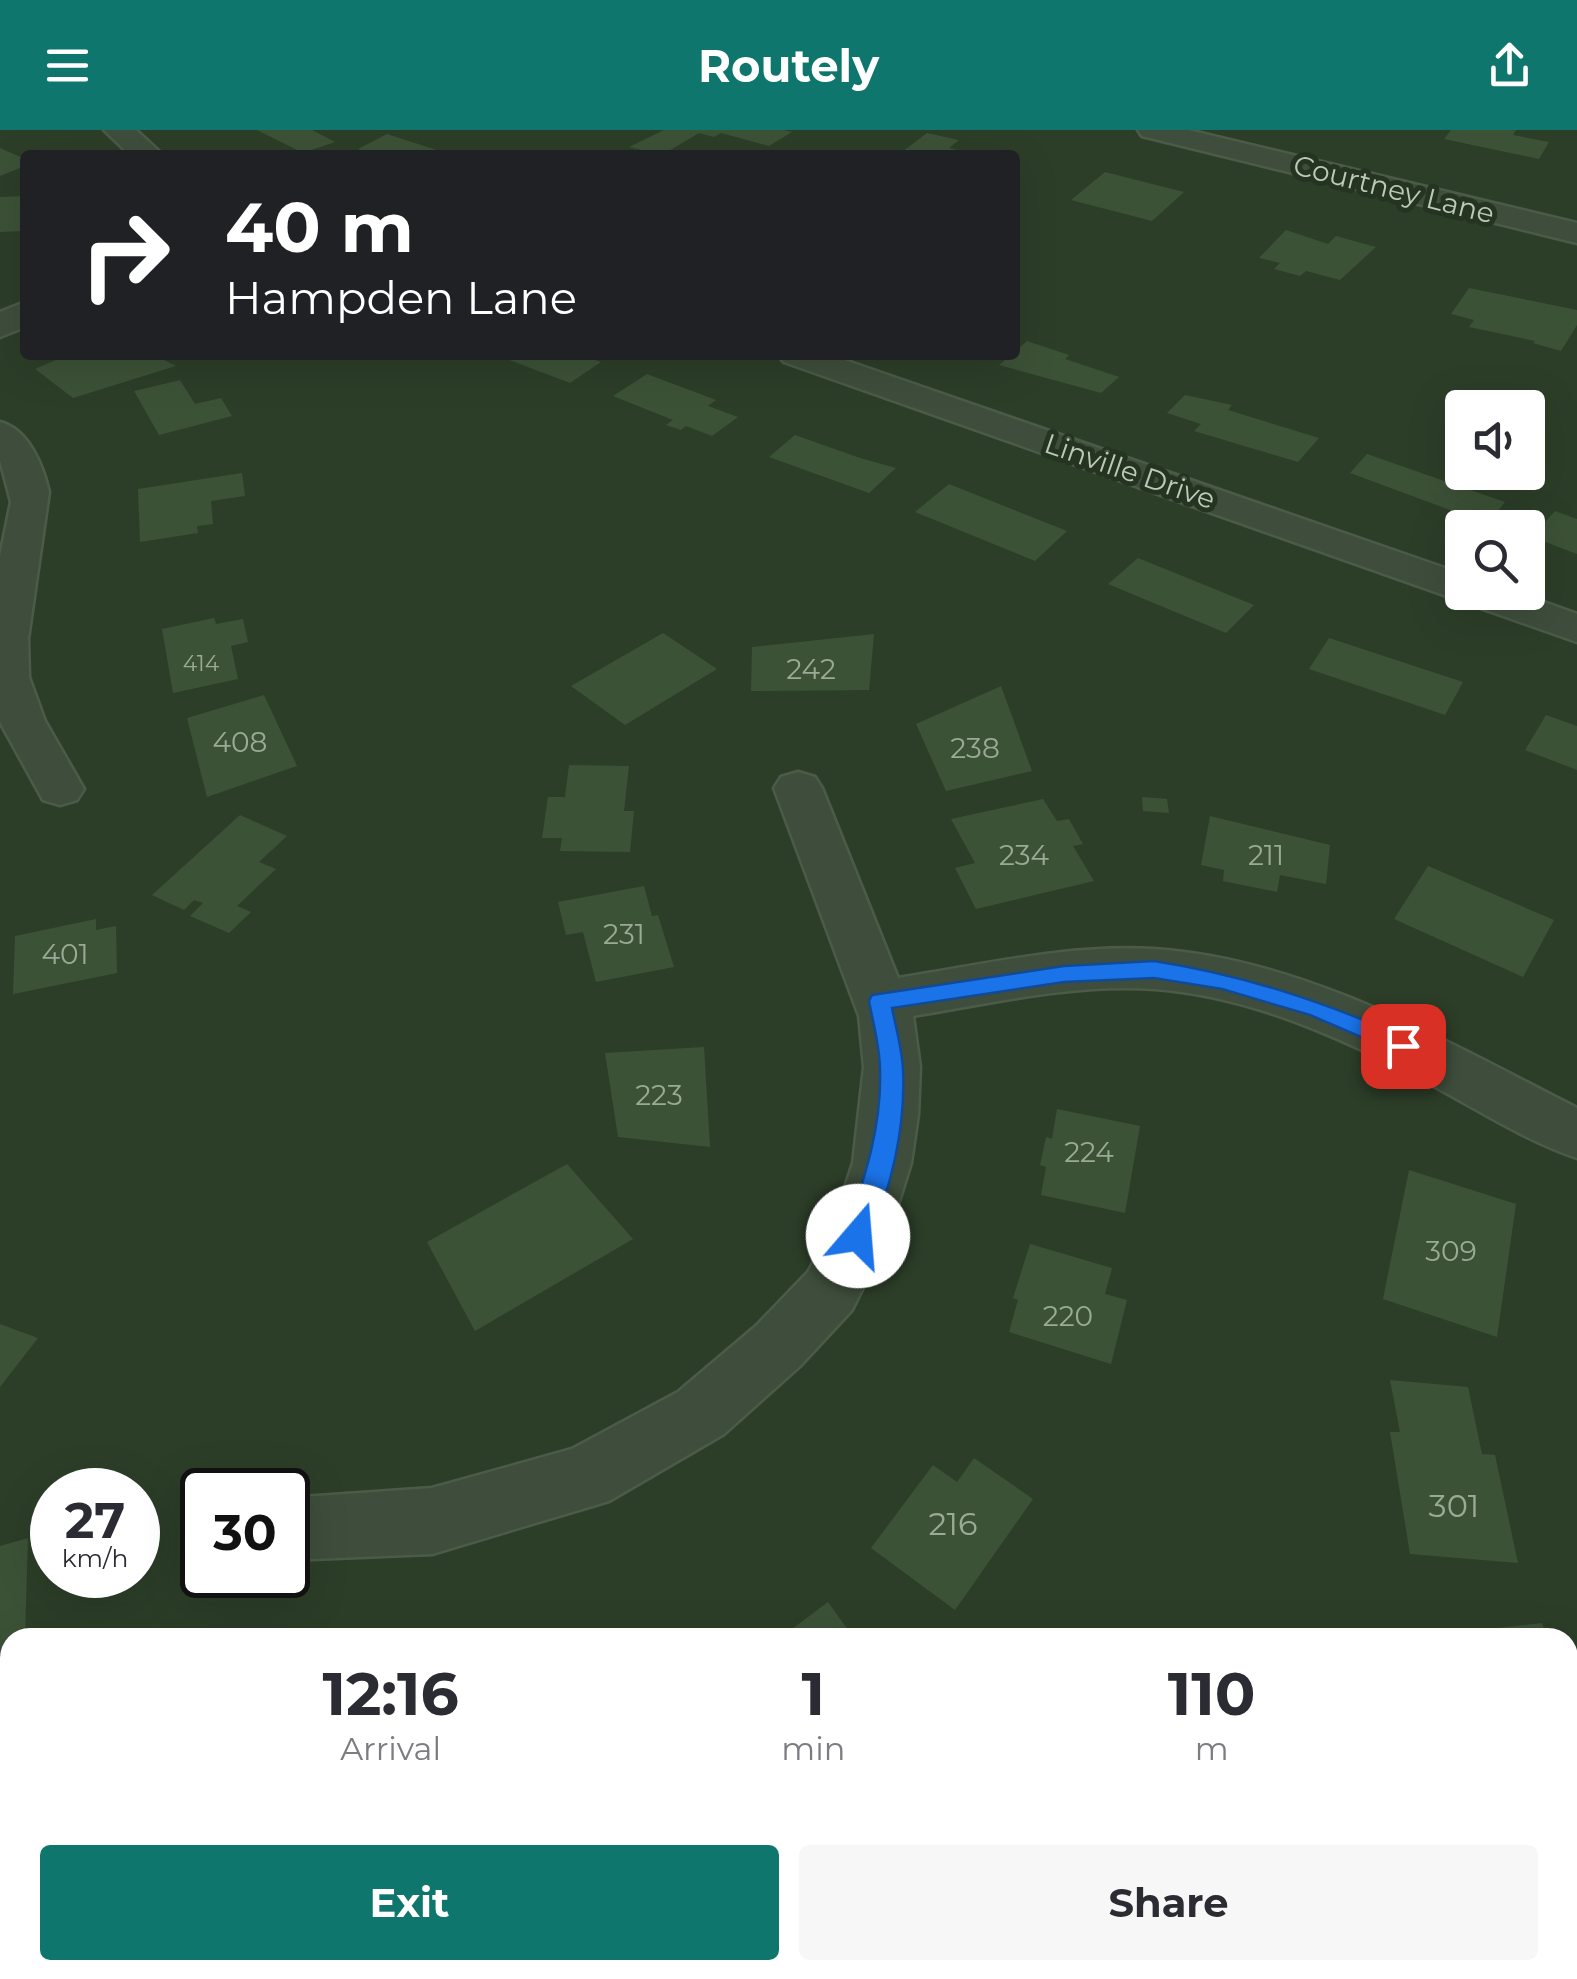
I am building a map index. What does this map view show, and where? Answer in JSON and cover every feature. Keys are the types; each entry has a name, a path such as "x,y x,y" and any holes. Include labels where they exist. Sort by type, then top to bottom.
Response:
{"street":[{"path":"118,130 142,150"},
{"name":"Courtney Lane","path":"1152,130 1577,233"},
{"name":"Linville Drive","path":"810,360 1445,582"},
{"path":"0,433 18,454 29,480 31,502 9,582 6,676 60,789"},
{"path":"1524,610 1577,629"},
{"path":"310,1527 432,1520 585,1478 700,1413 778,1346 830,1290 858,1236 882,1163 892,1067 880,1001 798,788"},
{"path":"880,1001 1064,974 1154,970 1222,980 1317,1008 1403,1046 1577,1135"}],"building":[{"path":"257,130 312,130 335,142 312,150 297,150"},
{"path":"664,130 792,132 769,146 721,133 714,137 699,133 670,150 629,147"},
{"path":"1451,130 1516,130 1513,135 1549,142 1539,159 1444,139"},
{"path":"927,133 959,140 949,148 958,150 905,150"},
{"path":"387,134 437,150 361,150 358,149"},
{"path":"0,148 20,157 20,168 0,176"},
{"path":"1105,172 1184,192 1152,221 1071,200"},
{"path":"20,196 20,231 0,232 0,197"},
{"path":"1286,230 1328,244 1336,236 1376,247 1340,280 1306,271 1300,276 1274,269 1280,263 1259,258"},
{"path":"1469,288 1577,310 1577,325 1561,351 1535,341 1469,327 1474,320 1451,314"},
{"path":"1027,341 1119,377 1101,393 999,365 1005,360 1020,360 1020,347"},
{"path":"56,360 164,360 176,366 73,398 35,369"},
{"path":"509,360 601,362 570,383"},
{"path":"647,374 716,400 708,406 738,417 712,436 686,426 681,430 666,425 673,420 613,396"},
{"path":"180,380 195,404 221,398 232,416 159,435 134,391"},
{"path":"1185,395 1232,405 1228,410 1319,438 1298,462 1194,431 1201,424 1167,413"},
{"path":"795,435 896,468 869,493 769,457"},
{"path":"1367,454 1445,481 1445,490 1470,490 1505,502 1499,510 1450,510 1350,473"},
{"path":"242,473 245,496 211,501 213,524 197,526 198,533 140,542 138,489"},
{"path":"949,484 1067,531 1035,561 915,512"},
{"path":"1555,511 1577,519 1577,554 1545,542 1545,522"},
{"path":"1138,558 1254,605 1226,633 1108,584"},
{"path":"214,618 216,624 243,619 248,642 231,646 238,679 173,693 162,629"},
{"path":"663,633 717,669 625,725 571,686"},
{"path":"874,634 869,690 751,691 752,647"},
{"path":"1329,638 1463,682 1445,715 1309,669"},
{"path":"1001,686 1032,771 946,791 916,724"},
{"path":"264,695 297,766 207,797 187,718"},
{"path":"1546,715 1577,726 1577,770 1525,750"},
{"path":"569,765 629,766 624,811 634,811 630,852 560,851 562,838 542,838 548,797 565,797"},
{"path":"1142,797 1167,799 1169,813 1143,811"},
{"path":"1043,799 1057,821 1069,819 1083,844 1073,846 1094,881 976,909 955,868 975,863 951,819"},
{"path":"240,815 287,836 259,862 276,869 237,906 251,912 229,933 190,916 203,903 194,900 184,910 152,895"},
{"path":"1210,816 1330,845 1326,884 1280,875 1277,892 1223,881 1224,870 1201,865"},
{"path":"1428,866 1554,920 1523,977 1394,919"},
{"path":"644,886 652,916 658,915 674,967 596,982 583,932 566,935 558,902"},
{"path":"96,919 96,930 116,926 117,973 13,994 15,936"},
{"path":"704,1047 710,1147 618,1137 605,1053"},
{"path":"1057,1109 1140,1126 1125,1213 1041,1195 1046,1167 1040,1165 1046,1137 1052,1139"},
{"path":"567,1164 633,1239 475,1331 427,1242"},
{"path":"1409,1170 1516,1204 1497,1337 1383,1299"},
{"path":"1030,1244 1112,1268 1105,1294 1127,1300 1111,1364 1009,1332 1018,1300 1013,1298"},
{"path":"0,1324 38,1338 0,1387"},
{"path":"1390,1380 1468,1387 1482,1454 1495,1455 1518,1563 1410,1554 1390,1432 1400,1432"},
{"path":"974,1458 1033,1499 955,1610 871,1548 933,1465 957,1482"},
{"path":"28,1538 25,1628 0,1628 0,1546"},
{"path":"828,1602 847,1628 793,1628"},
{"path":"1542,1623 1544,1628 1499,1628"}],"route":[{"path":"858,1236 882,1163 890,1114 892,1067 886,1016 880,1001 1064,974 1154,970 1222,980 1317,1008 1403,1046"}]}
